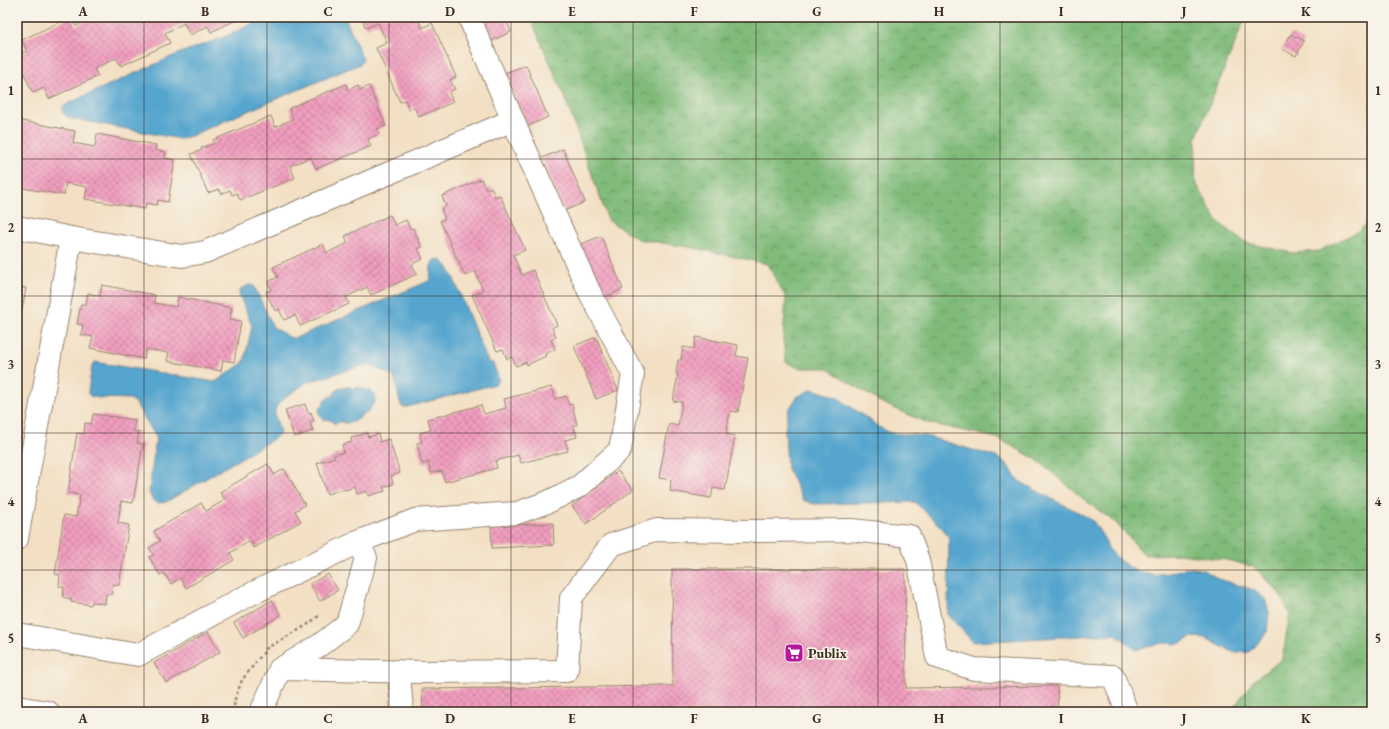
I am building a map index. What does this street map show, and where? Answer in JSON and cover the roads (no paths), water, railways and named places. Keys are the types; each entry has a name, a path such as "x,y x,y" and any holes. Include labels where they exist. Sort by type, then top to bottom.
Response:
{"street":[{"path":"17,634 138,654 243,598 358,542 415,520 518,512 548,502 580,486 620,450 633,374 588,291 469,17"},
{"path":"17,227 71,238 182,256 205,252 513,120"},
{"path":"17,539 32,447 71,238"},
{"path":"280,669 567,671 571,598 611,544 657,530 851,530 909,536 918,560 937,657 974,669 1113,676 1125,707 1125,712"},
{"path":"261,712 280,669 320,645 347,624 366,558 358,542"},
{"path":"399,671 402,712"},
{"path":"17,707 48,712"}],"water":[{"path":"266,17 345,17 363,60 360,64 191,136 180,139 69,118 63,113 62,108 69,103 180,53 227,36"},
{"path":"440,259 447,266 454,279 488,362 493,363 499,380 496,384 402,407 393,376 368,364 305,383 281,401 275,409 280,433 275,438 166,502 158,503 152,500 149,492 156,437 134,401 130,399 99,398 90,396 88,392 92,366 95,362 215,382 243,363 245,358 252,326 239,294 241,289 249,285 254,286 273,327 291,338 295,338 429,281 432,262"},
{"path":"351,387 352,389 360,387 361,389 364,388 365,390 372,392 375,396 375,402 370,408 371,410 368,411 368,413 360,415 361,417 359,419 350,422 343,423 343,421 334,424 333,421 323,419 319,410 325,403 324,400 335,395 334,393 338,389"},
{"path":"812,389 837,397 879,427 890,433 926,436 996,457 1006,463 1019,481 1093,521 1105,540 1108,548 1120,561 1134,570 1151,575 1193,568 1204,570 1219,579 1254,590 1265,599 1269,612 1267,632 1249,652 1236,653 1206,638 1192,637 1178,644 1163,643 1136,650 1116,634 973,642 948,615 949,537 943,529 915,502 813,504 803,500 787,468 785,430 788,411 797,397"}],"place":[{"name":"Publix","path":"794,653"}]}
